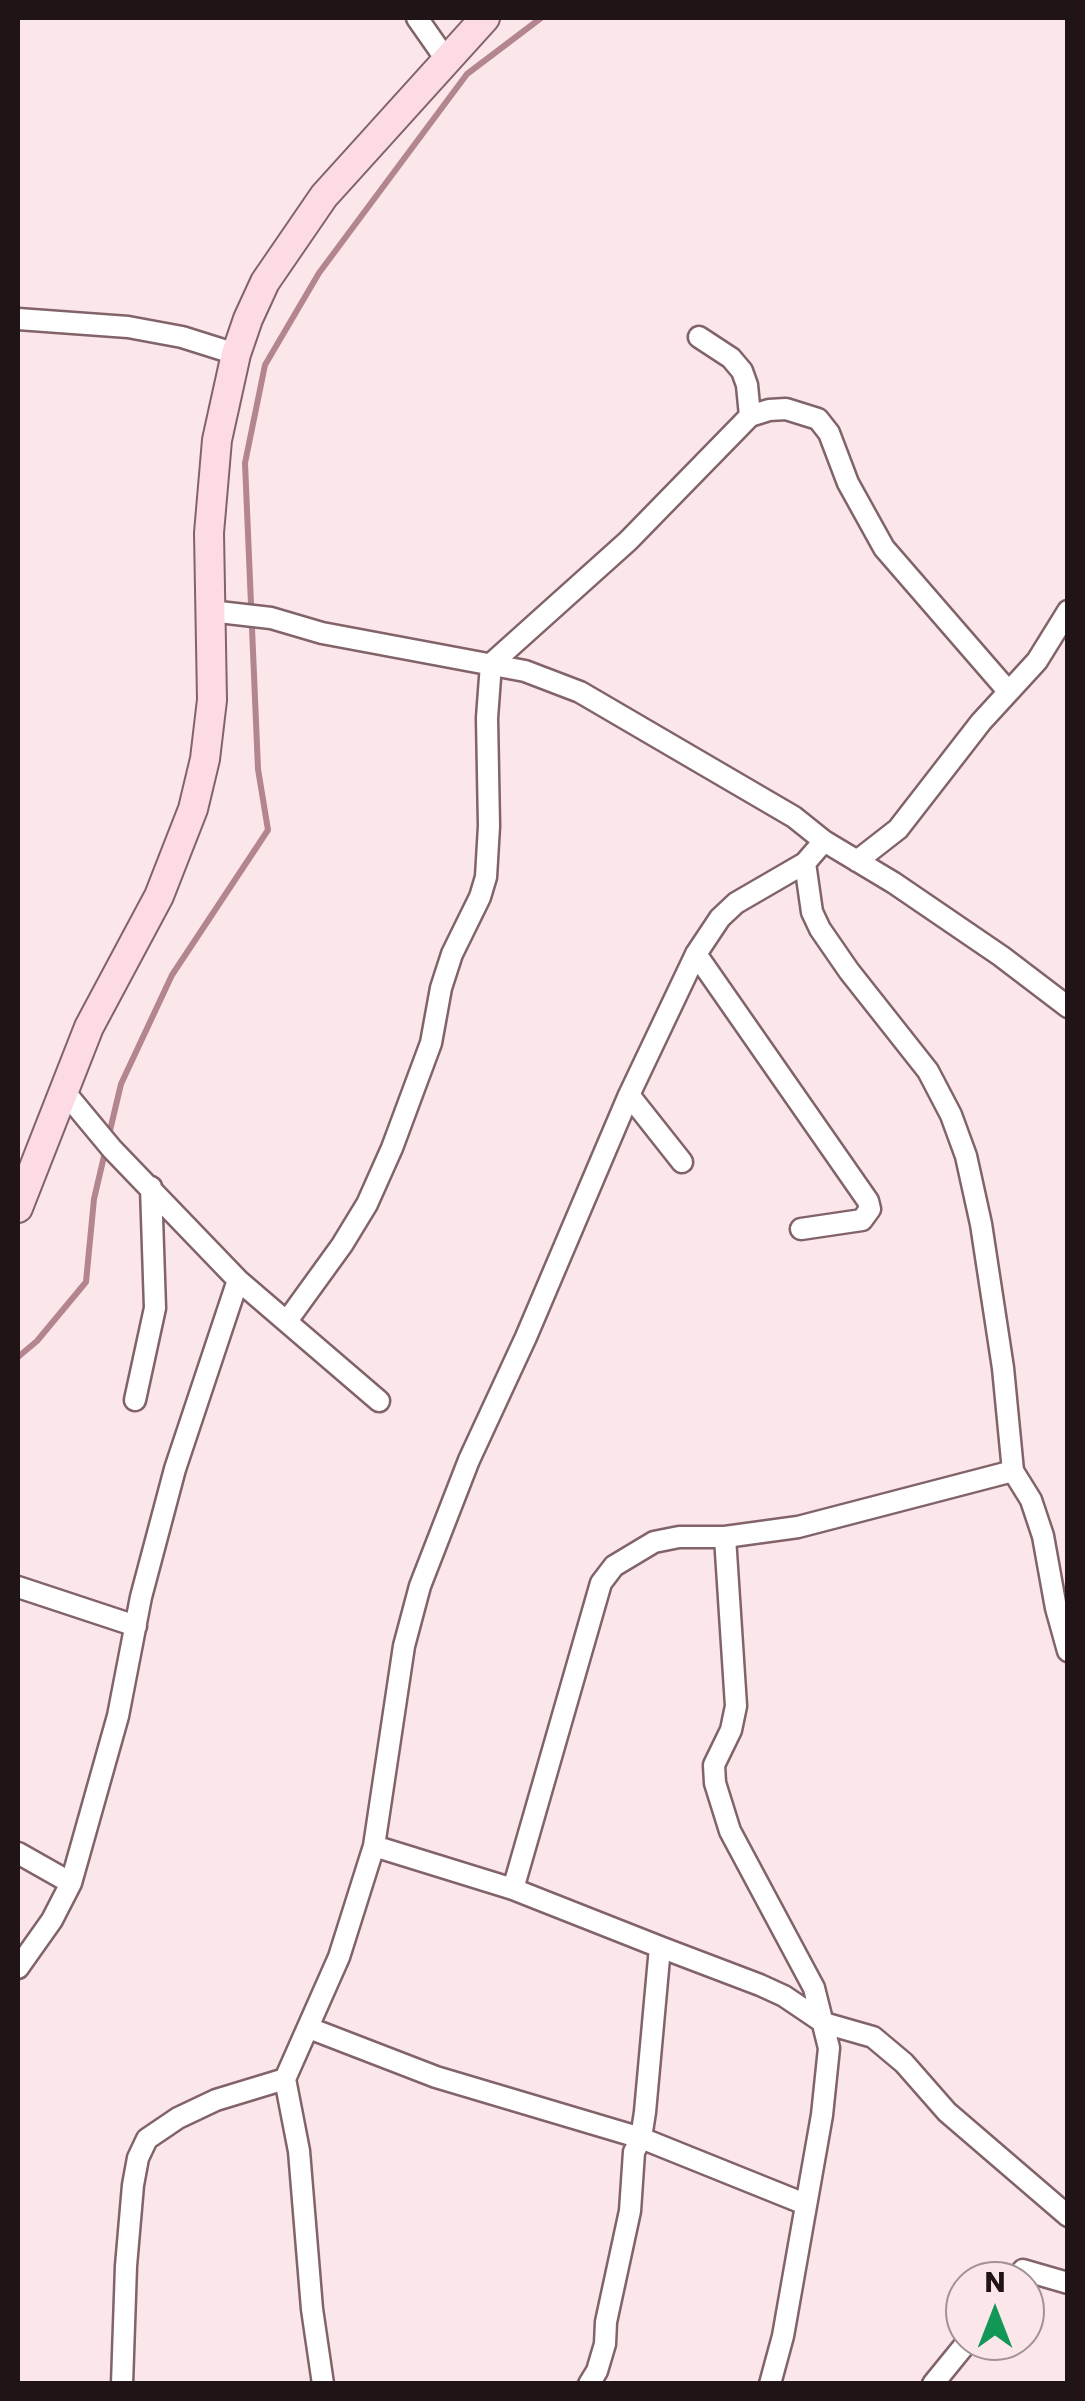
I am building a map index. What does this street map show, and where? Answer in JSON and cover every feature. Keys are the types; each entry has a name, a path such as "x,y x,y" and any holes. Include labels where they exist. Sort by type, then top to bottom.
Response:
{"street":[{"path":"417,18 445,58"},
{"path":"18,1208 89,1026 158,896 193,809 205,759 212,700 210,532 216,454 236,354 265,282 293,237 335,183 485,18"},
{"path":"18,319 128,327 236,354"},
{"path":"699,337 732,358 742,371 750,416"},
{"path":"287,1322 367,1204 431,1044 452,954 480,897 490,826 487,718 491,664 628,541 750,416 786,410 818,419 884,548 1008,690"},
{"path":"210,611 271,618 322,633 491,664 538,675 580,692 758,794 963,930 1068,1007"},
{"path":"857,862 898,829 1008,690 1037,660 1068,611"},
{"path":"323,2384 312,2309 299,2151 285,2079 338,1957 374,1846 404,1646 420,1586 448,1508 526,1337 628,1095 696,954 720,918 736,903 805,863 824,841"},
{"path":"805,863 812,912 820,929 848,971 928,1071 952,1115 966,1156 981,1224 1003,1368 1013,1470 1031,1500 1043,1536 1068,1651"},
{"path":"696,954 868,1201 870,1209 862,1220 801,1229"},
{"path":"63,1090 112,1149 238,1280 379,1402"},
{"path":"628,1095 682,1162"},
{"path":"135,1400 155,1308 151,1187"},
{"path":"18,1968 52,1920 70,1883 118,1716 175,1469 238,1280"},
{"path":"513,1889 601,1584 614,1566 654,1542 680,1537 725,1538 798,1527 1013,1470"},
{"path":"725,1538 736,1706 731,1730 714,1765 715,1783 730,1831 802,1960 830,2048 783,2336 770,2384"},
{"path":"18,1587 136,1626"},
{"path":"374,1846 513,1889 772,1990 824,2023 873,2038 904,2063 962,2126 1068,2216"},
{"path":"18,1853 70,1883"},
{"path":"589,2384 605,2344 606,2322 630,2210 660,1947"},
{"path":"310,2028 436,2077 640,2138 805,2204"},
{"path":"122,2384 133,2184 147,2138 216,2100 285,2079"},
{"path":"933,2384 952,2361"}],"waterway":[{"path":"108,1139 121,1084 172,975 268,830 258,769 245,463 265,365 319,273 467,74 541,18"},
{"path":"18,1357 37,1341 86,1282 94,1199 105,1152"}]}
